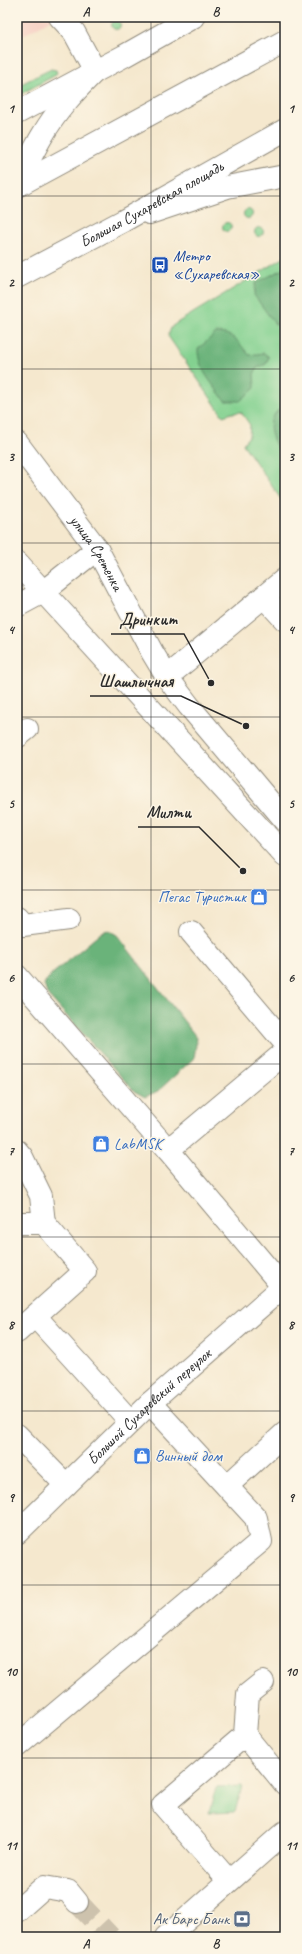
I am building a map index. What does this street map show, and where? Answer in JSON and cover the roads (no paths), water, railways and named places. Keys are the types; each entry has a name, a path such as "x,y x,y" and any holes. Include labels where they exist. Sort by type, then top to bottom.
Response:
{"main road":[{"path":"60,17 74,32 95,71"},
{"path":"17,113 193,17"},
{"path":"17,186 285,41"},
{"path":"17,182 30,163 42,136 66,100 95,71"},
{"name":"Большая Сухаревская площадь","path":"17,277 123,221 285,130"},
{"path":"123,221 227,187 285,176"},
{"path":"17,261 36,264 49,260"},
{"name":"улица Сретенка","path":"17,443 97,549 167,677 189,706 285,820"},
{"path":"17,606 43,592 97,549"},
{"path":"17,563 117,670 285,856"},
{"path":"167,677 285,579"},
{"path":"264,597 284,620"},
{"path":"17,918 23,925 69,919"},
{"path":"191,932 285,1042"},
{"path":"17,976 284,1286"},
{"path":"168,1150 285,1052"},
{"path":"17,1151 22,1157 41,1196 44,1223 85,1271 17,1332"},
{"path":"17,1223 44,1223"},
{"name":"Большой Сухаревский переулок","path":"17,1533 130,1421 284,1286"},
{"path":"35,1316 130,1421"},
{"path":"17,1746 261,1541 256,1518 150,1403"},
{"path":"227,1486 285,1433"},
{"path":"17,1435 66,1485"},
{"path":"263,1682 248,1694 245,1736 285,1784"},
{"path":"228,1880 163,1805 245,1736"},
{"path":"166,1937 228,1880 285,1832"},
{"path":"17,1911 44,1887 68,1891 77,1902"}],"tunnel":[{"path":"77,1902 110,1937"}],"place":[{"name":"Метро «Сухаревская»","path":"160,265"},
{"name":"Дринкит","path":"211,683"},
{"name":"Шашлычная","path":"246,726"},
{"name":"Милти","path":"243,871"},
{"name":"Пегас Туристик","path":"259,897"},
{"name":"LabMSK","path":"101,1144"},
{"name":"Винный дом","path":"142,1456"},
{"name":"Ак Барс Банк","path":"242,1919"}]}
